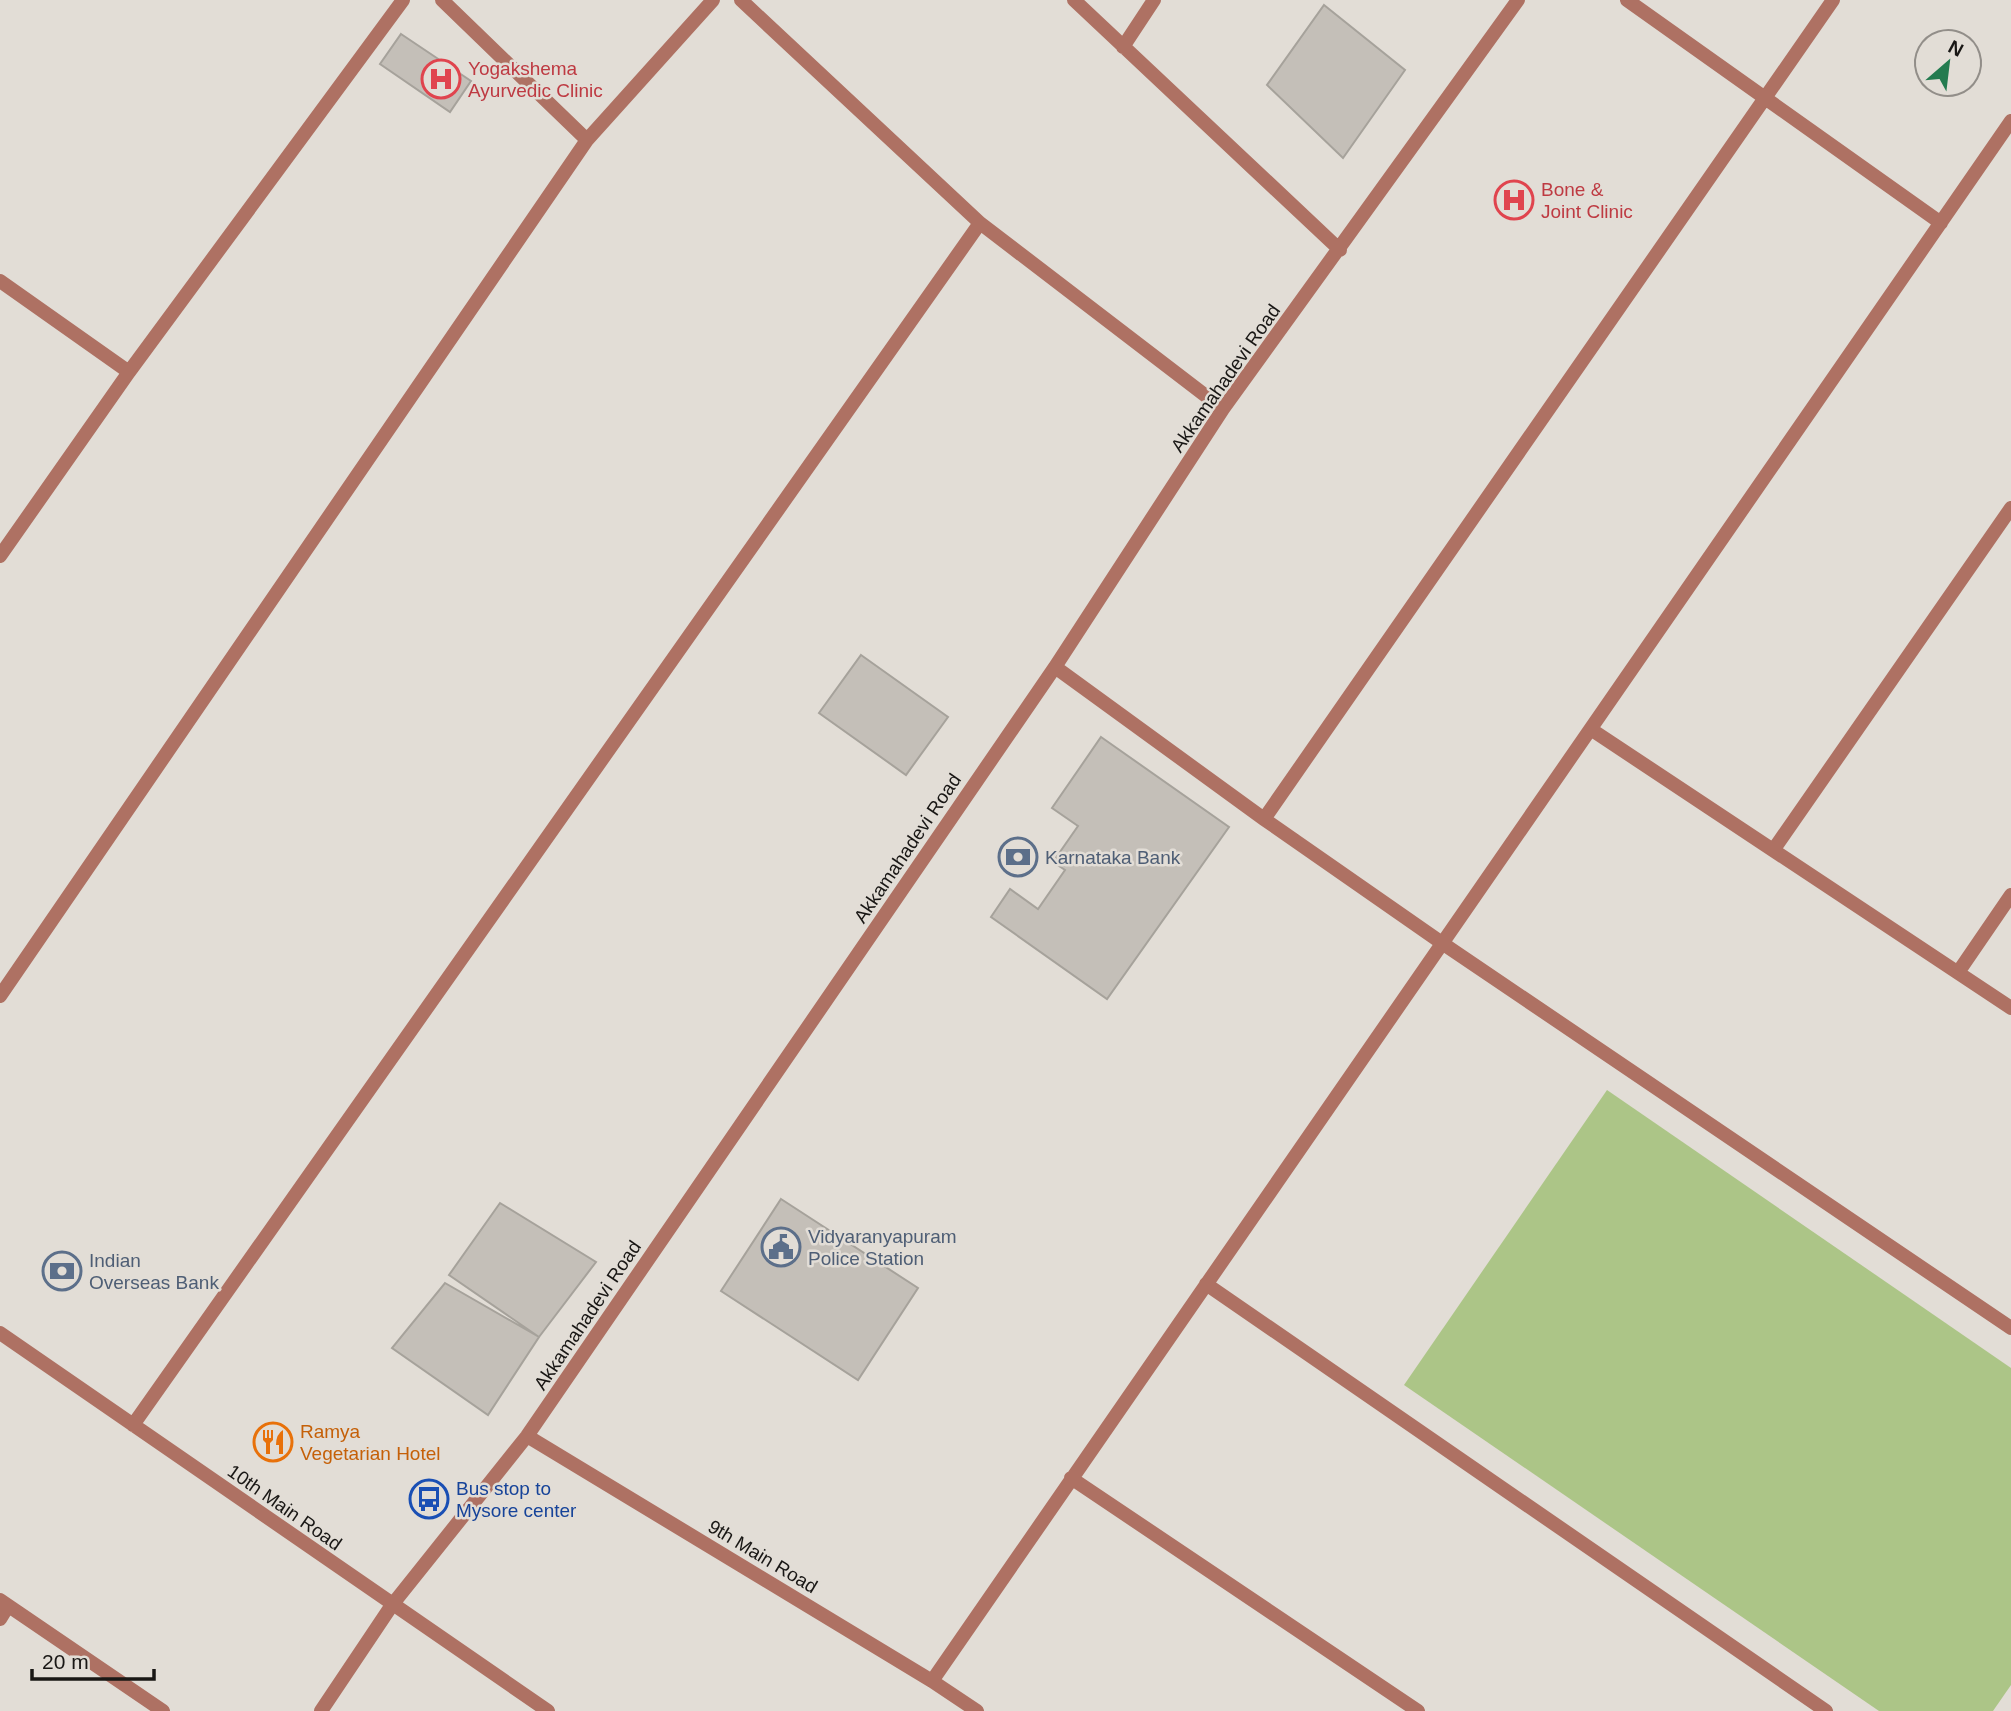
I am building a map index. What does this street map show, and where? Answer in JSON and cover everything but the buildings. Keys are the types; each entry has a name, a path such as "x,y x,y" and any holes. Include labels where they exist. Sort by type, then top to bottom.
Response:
{"street":[{"path":"1,552 129,372 403,0"},
{"path":"442,0 587,140"},
{"path":"0,996 587,140 713,0"},
{"path":"741,0 980,223 1223,409"},
{"path":"1074,0 1340,250"},
{"path":"1123,47 1154,0"},
{"name":"Akkamahadevi Road","path":"321,1711 392,1605 527,1436 1055,667 1223,409 1518,0"},
{"path":"1627,0 1941,223"},
{"path":"1264,819 1833,0"},
{"path":"932,1681 2011,121"},
{"path":"133,1425 980,223"},
{"path":"0,281 129,372"},
{"path":"1774,849 2011,508"},
{"path":"1055,667 1264,819 1442,943 2011,1328"},
{"path":"1592,730 2011,1008"},
{"path":"1958,971 2011,895"},
{"path":"1206,1284 1826,1711"},
{"name":"10th Main Road","path":"0,1333 548,1711"},
{"name":"9th Main Road","path":"527,1436 932,1681 977,1711"},
{"path":"1071,1478 1418,1711"},
{"path":"3,1608 163,1711"}],"green space":[{"path":"1607,1090 2011,1368 2011,1685 1993,1711 1879,1711 1404,1385"}],"place":[{"name":"Yogakshema Ayurvedic Clinic","path":"441,79"},
{"name":"Bone & Joint Clinic","path":"1514,200"},
{"name":"Karnataka Bank","path":"1018,857"},
{"name":"Vidyaranyapuram Police Station","path":"781,1247"},
{"name":"Indian Overseas Bank","path":"62,1271"},
{"name":"Ramya Vegetarian Hotel","path":"273,1442"},
{"name":"Bus stop to Mysore center","path":"429,1499"}]}
